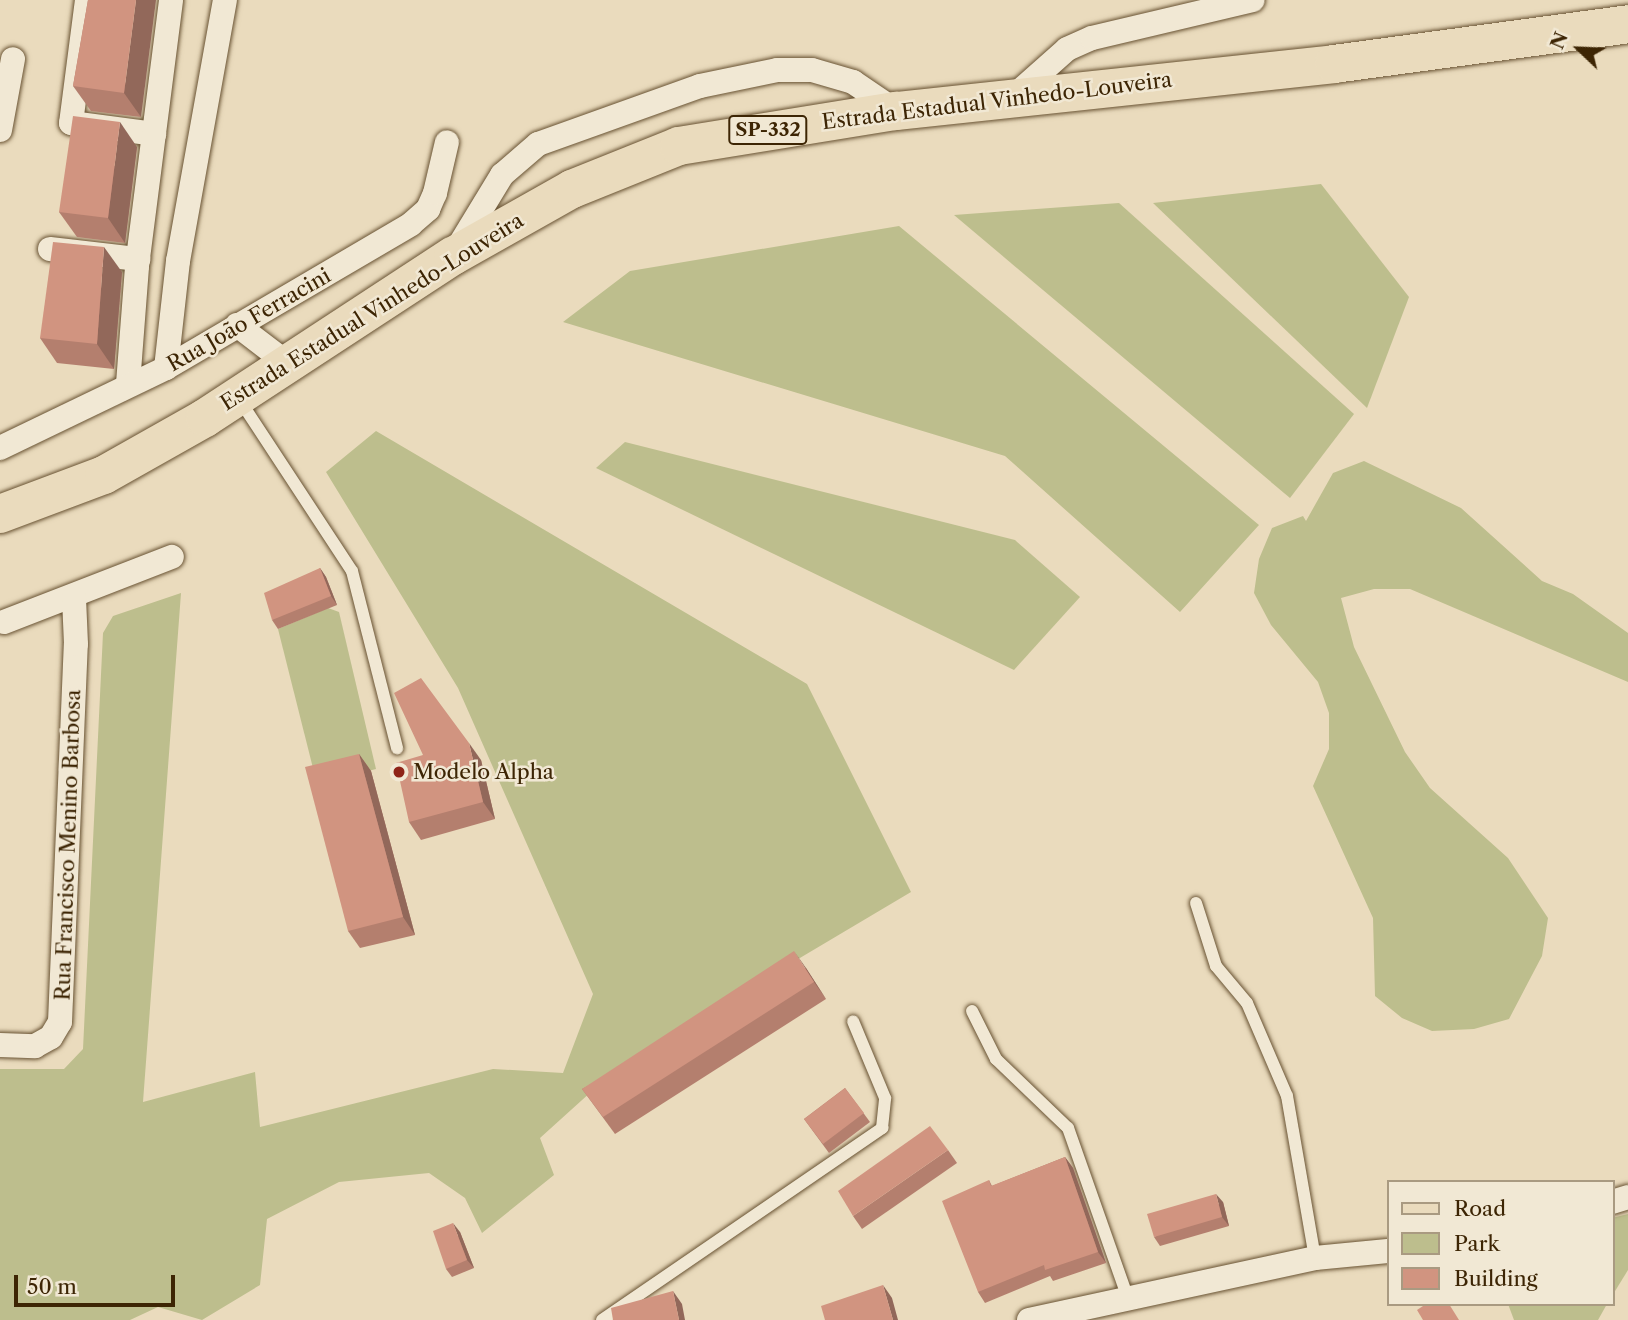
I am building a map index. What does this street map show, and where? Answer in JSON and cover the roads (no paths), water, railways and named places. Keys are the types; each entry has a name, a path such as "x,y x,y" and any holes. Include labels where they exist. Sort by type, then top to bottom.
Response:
{"main road":[{"name":"Estrada Estadual Vinhedo-Louveira","path":"0,514 104,475 237,398 453,256 572,189 679,146 896,111 1334,64 1628,24"}],"street":[{"path":"87,0 71,123 154,134"},
{"path":"128,384 138,260 171,0"},
{"path":"166,368 172,301 225,0"},
{"path":"1013,97 1067,49 1093,38 1253,0"},
{"path":"0,130 13,59"},
{"path":"453,256 515,159 538,144 700,86 777,70 812,70 853,82 896,111"},
{"name":"Rua João Ferracini","path":"0,448 166,368 411,225 428,209 435,193 447,142"},
{"path":"50,249 138,260"},
{"path":"237,325 288,365"},
{"path":"4,622 74,598 172,557"},
{"name":"Rua Francisco Menino Barbosa","path":"0,1045 35,1046 51,1037 60,1022 76,644 74,598"},
{"path":"1029,1320 1127,1296 1314,1258 1386,1251"}],"lane":[{"path":"237,398 352,571 397,748"},
{"path":"1196,903 1216,966 1247,1003 1287,1096 1314,1258"},
{"path":"972,1011 996,1059 1068,1128 1127,1296"},
{"path":"602,1320 645,1287 860,1148 882,1128 885,1098 853,1021"}],"place":[{"name":"Modelo Alpha","path":"399,772"}]}
